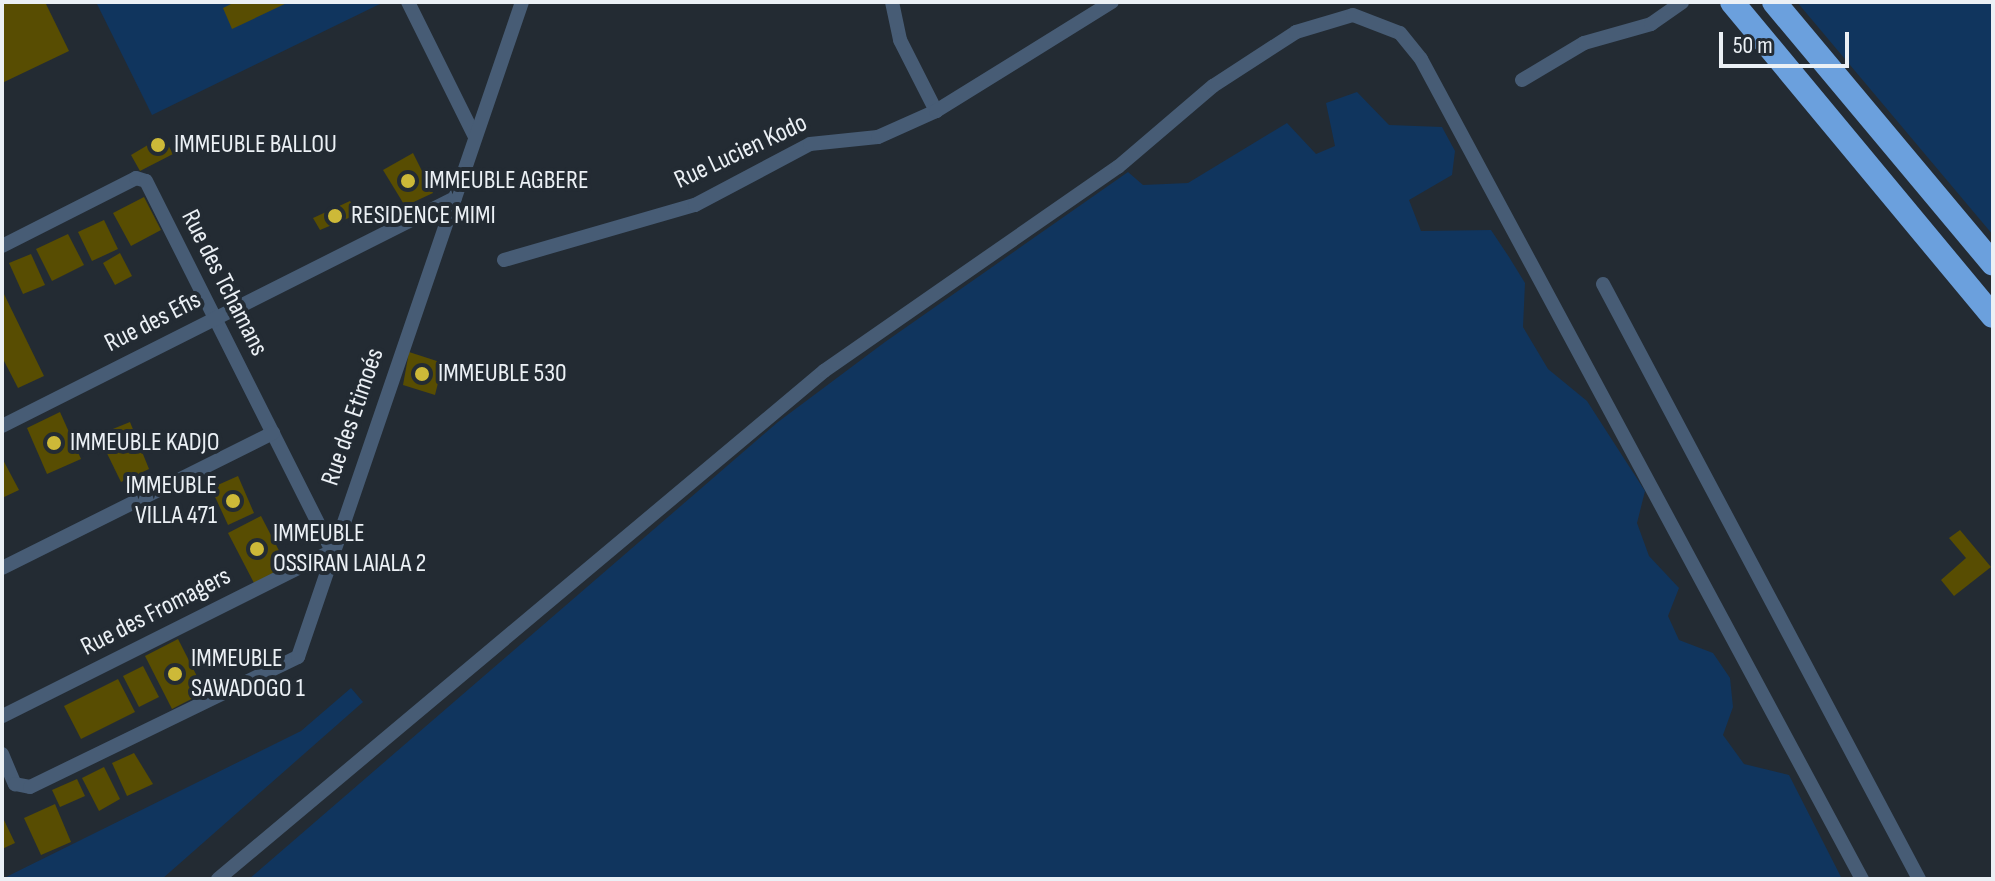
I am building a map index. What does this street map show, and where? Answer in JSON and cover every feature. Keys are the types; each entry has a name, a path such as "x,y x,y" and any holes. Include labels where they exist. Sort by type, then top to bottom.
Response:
{"highway":[{"path":"1732,2 1993,316"},
{"path":"1774,2 1993,264"}],"street":[{"path":"408,2 475,137"},
{"name":"Rue des Etimoés","path":"2,754 15,784 30,787 288,663 304,648 332,551 522,2"},
{"path":"892,2 900,40 936,111"},
{"name":"Rue Lucien Kodo","path":"504,260 695,205 810,144 878,137 936,111 1112,2"},
{"path":"1522,80 1584,43 1651,24 1682,2"},
{"path":"218,879 824,371 1118,167 1213,86 1296,32 1353,15 1400,33 1421,59 1862,879"},
{"name":"Rue des Tchamans","path":"2,246 141,178 332,551"},
{"name":"Rue des Efis","path":"2,426 455,198"},
{"path":"1603,284 1919,879"},
{"path":"2,568 273,433"},
{"name":"Rue des Fromagers","path":"2,716 332,551"}],"shaded area":[{"path":"96,2 384,2 152,115"},
{"path":"1797,2 1993,2 1993,235"},
{"path":"1357,92 1389,125 1442,127 1455,151 1452,175 1409,200 1421,231 1491,230 1509,257 1525,283 1523,327 1548,369 1587,401 1645,491 1637,523 1649,556 1679,588 1668,616 1679,640 1713,653 1730,678 1733,707 1723,735 1744,764 1789,775 1842,879 249,879 778,422 885,342 1128,172 1143,185 1188,183 1287,123 1316,154 1335,146 1326,103"},
{"path":"351,688 363,702 162,879 2,879 301,731"}],"building":[{"path":"2,2 45,2 69,51 2,83"},
{"path":"235,2 289,2 232,29 223,8"},
{"name":"IMMEUBLE BALLOU","path":"163,136 173,154 140,171 131,155"},
{"name":"IMMEUBLE AGBERE","path":"413,153 433,193 405,206 383,170"},
{"path":"144,197 161,230 131,246 113,213"},
{"name":"RESIDENCE MIMI","path":"350,201 358,214 320,230 313,218"},
{"path":"104,220 118,249 92,261 78,232"},
{"path":"68,234 84,265 52,281 36,249"},
{"path":"120,253 132,276 115,285 103,263"},
{"path":"31,254 45,285 23,294 9,263"},
{"path":"2,290 44,376 18,388 2,357"},
{"name":"IMMEUBLE 530","path":"409,352 443,363 435,395 403,385"},
{"name":"IMMEUBLE KADJO","path":"60,412 81,459 47,474 27,428"},
{"path":"130,422 149,469 121,482 98,435"},
{"path":"2,458 19,490 2,498"},
{"name":"IMMEUBLE VILLA 471","path":"238,476 254,513 228,525 211,488"},
{"name":"IMMEUBLE OSSIRAN LAIALA 2","path":"261,516 287,566 254,583 228,533"},
{"path":"1960,530 1991,567 1954,596 1941,580 1966,558 1949,538"},
{"name":"IMMEUBLE SAWADOGO 1","path":"178,639 205,692 172,709 145,656"},
{"path":"143,666 159,697 139,707 123,676"},
{"path":"118,679 135,712 81,739 64,706"},
{"path":"134,753 153,784 127,796 112,763"},
{"path":"104,767 120,799 99,811 82,778"},
{"path":"77,779 85,796 60,807 52,790"},
{"path":"55,804 71,842 41,855 24,818"},
{"path":"2,816 15,843 2,849"}],"place":[{"name":"IMMEUBLE BALLOU","path":"158,145"},
{"name":"IMMEUBLE AGBERE","path":"408,181"},
{"name":"RESIDENCE MIMI","path":"335,216"},
{"name":"IMMEUBLE 530","path":"422,374"},
{"name":"IMMEUBLE KADJO","path":"54,443"},
{"name":"IMMEUBLE VILLA 471","path":"233,501"},
{"name":"IMMEUBLE OSSIRAN LAIALA 2","path":"257,549"},
{"name":"IMMEUBLE SAWADOGO 1","path":"175,674"}]}
